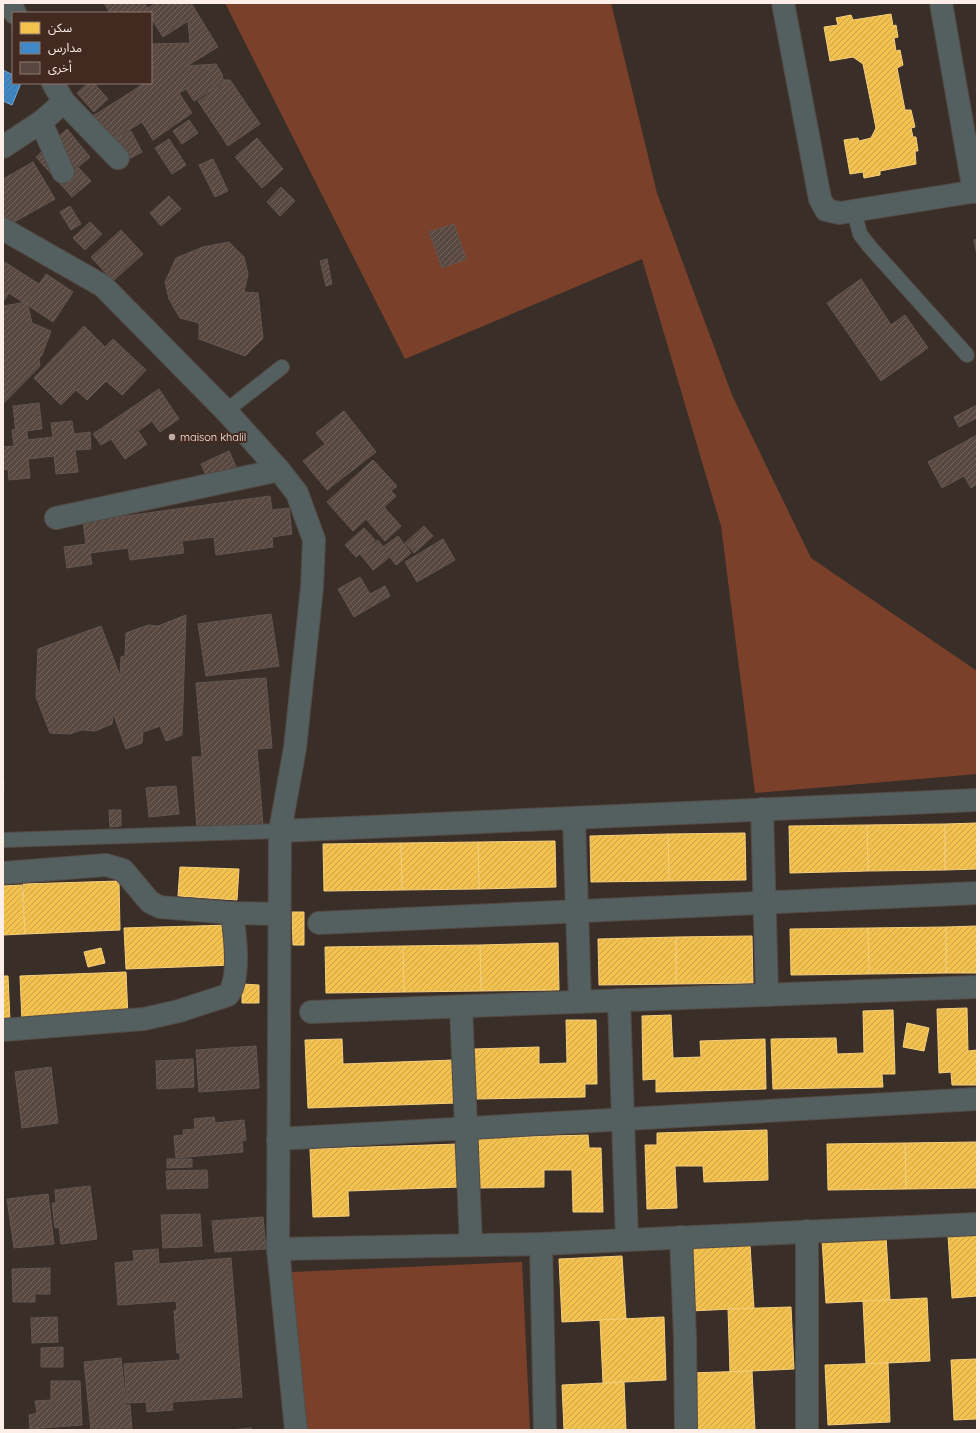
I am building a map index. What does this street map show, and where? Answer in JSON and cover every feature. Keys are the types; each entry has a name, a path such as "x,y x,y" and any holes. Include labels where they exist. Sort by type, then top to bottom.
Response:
{"street":[{"path":"10,3 14,12"},
{"path":"783,3 821,205 832,213 854,211 975,191 941,3"},
{"path":"54,84 64,102 118,158"},
{"path":"3,147 41,122 64,102"},
{"path":"41,122 63,172"},
{"path":"3,229 103,286 226,411 279,470 297,493 314,540 312,587 295,748 280,831 278,1249 296,1430"},
{"path":"56,518 279,470"},
{"path":"280,831 977,800"},
{"path":"762,809 767,995"},
{"path":"574,818 580,1002"},
{"path":"3,873 106,865 123,870 150,902 160,907 232,913 280,914"},
{"path":"319,923 977,893"},
{"path":"3,1030 144,1019 179,1011 228,995 232,990 235,969 235,937 232,913"},
{"path":"311,1012 977,987"},
{"path":"619,1000 627,1240"},
{"path":"461,1006 471,1245"},
{"path":"278,1139 977,1099"},
{"path":"278,1249 541,1244 977,1224"},
{"path":"807,1231 807,1430"},
{"path":"681,1237 686,1338 686,1430"},
{"path":"541,1244 545,1430"}],"lane":[{"path":"854,211 860,234 870,247 967,355"},
{"path":"226,411 282,366"},
{"path":"3,840 280,831"}],"shaded area":[{"path":"225,3 611,3 657,193 732,395 811,558 977,671 977,774 755,793 721,526 642,259 405,359"},
{"path":"522,1262 530,1430 304,1430 292,1272"}],"building: سكن":[{"path":"891,14 893,26 896,25 898,37 894,38 896,51 900,50 903,65 897,68 905,110 911,110 915,127 911,128 913,137 916,137 918,151 915,151 916,164 880,171 880,175 864,178 863,172 850,174 844,140 858,138 859,141 871,138 876,128 863,64 853,57 830,61 824,27 838,25 836,18 851,15 853,20"},
{"path":"977,823 977,869 945,870 945,824"},
{"path":"945,824 945,870 868,871 867,825"},
{"path":"867,825 868,871 790,873 789,826"},
{"path":"745,833 746,880 669,881 668,834"},
{"path":"668,834 669,881 591,882 590,836"},
{"path":"555,841 556,887 479,889 478,842"},
{"path":"478,842 479,889 402,890 401,843"},
{"path":"401,843 402,890 324,891 323,844"},
{"path":"180,867 239,869 237,900 178,896"},
{"path":"119,881 120,930 25,934 23,884"},
{"path":"22,885 25,934 3,935 3,886"},
{"path":"292,912 304,912 304,945 293,945"},
{"path":"231,925 233,965 126,969 124,928"},
{"path":"977,926 977,973 946,973 946,927"},
{"path":"946,927 946,973 869,974 868,928"},
{"path":"868,928 869,974 791,975 790,929"},
{"path":"752,936 753,983 676,984 676,937"},
{"path":"676,937 676,984 599,985 598,939"},
{"path":"558,943 559,990 481,991 480,945"},
{"path":"480,945 481,991 404,992 403,946"},
{"path":"403,946 404,992 326,993 325,947"},
{"path":"101,948 105,963 88,967 84,952"},
{"path":"126,972 128,1018 22,1022 20,976"},
{"path":"3,976 8,976 10,1021 3,1022"},
{"path":"242,984 259,985 259,1003 242,1003"},
{"path":"967,1008 968,1051 977,1050 977,1085 952,1085 951,1072 939,1073 937,1009"},
{"path":"893,1010 895,1074 882,1074 883,1087 773,1089 771,1039 836,1038 837,1054 864,1053 863,1011"},
{"path":"671,1015 673,1058 701,1057 700,1041 765,1039 766,1089 656,1092 656,1079 643,1080 642,1016"},
{"path":"566,1020 596,1020 597,1084 585,1084 585,1097 476,1099 474,1049 539,1047 539,1064 567,1063"},
{"path":"907,1023 929,1028 924,1051 903,1047"},
{"path":"342,1039 343,1064 454,1060 456,1103 308,1108 305,1040"},
{"path":"767,1130 768,1180 704,1182 703,1166 675,1166 677,1208 647,1209 645,1145 657,1145 657,1133"},
{"path":"588,1135 589,1148 601,1148 603,1212 573,1212 572,1170 544,1170 544,1187 480,1188 478,1138"},
{"path":"977,1142 977,1188 906,1189 905,1143"},
{"path":"905,1143 906,1189 828,1190 827,1144"},
{"path":"458,1144 460,1187 348,1191 349,1216 313,1217 310,1149"},
{"path":"977,1234 977,1296 952,1298 948,1235"},
{"path":"886,1237 890,1300 826,1303 822,1240"},
{"path":"750,1245 754,1308 690,1311 686,1249"},
{"path":"622,1256 626,1319 562,1322 559,1259"},
{"path":"927,1298 930,1361 866,1364 863,1301"},
{"path":"791,1307 794,1369 730,1372 728,1309"},
{"path":"664,1317 666,1380 603,1383 600,1320"},
{"path":"977,1359 977,1419 954,1420 951,1360"},
{"path":"888,1363 890,1422 828,1425 825,1365"},
{"path":"752,1371 755,1430 692,1430 689,1373"},
{"path":"624,1382 626,1430 564,1430 562,1385"}],"building: مدارس":[{"path":"3,70 12,74 12,84 21,84 12,105 3,101"}],"building: أخرى":[{"path":"104,3 144,3 148,8 156,3 191,3 218,47 187,66 216,64 222,74 223,80 229,80 194,101 186,89 179,93 192,113 153,140 142,122 110,142 93,116 143,84 152,84 152,44 190,43 188,21 163,37 152,20 152,12 109,12"},
{"path":"230,80 260,124 228,146 198,101"},
{"path":"87,84 95,84 108,99 94,112 77,93"},
{"path":"189,120 198,133 182,144 173,131"},
{"path":"67,129 90,157 78,167 91,181 72,197 36,157"},
{"path":"131,131 142,152 115,166 104,145"},
{"path":"257,138 283,169 262,188 235,157"},
{"path":"169,139 186,165 172,174 155,148"},
{"path":"213,159 228,191 215,197 199,165"},
{"path":"33,162 55,199 9,225 3,215 3,179"},
{"path":"281,187 295,201 280,216 267,202"},
{"path":"169,196 181,209 161,226 150,213"},
{"path":"70,206 81,224 71,230 60,212"},
{"path":"90,222 102,234 85,250 73,238"},
{"path":"454,224 466,259 442,268 429,232"},
{"path":"121,230 143,254 113,281 91,257"},
{"path":"977,239 977,256 974,240"},
{"path":"229,242 244,257 248,274 244,292 258,293 263,338 245,356 199,339 199,323 180,318 169,299 165,282 176,258 203,247"},
{"path":"327,259 332,284 326,286 320,261"},
{"path":"3,261 39,284 46,274 73,292 53,322 9,293 3,302"},
{"path":"861,279 891,325 905,315 928,348 881,381 827,303"},
{"path":"27,302 32,323 51,331 42,355 39,358 40,366 3,404 3,306"},
{"path":"84,326 105,347 113,339 146,370 122,395 106,381 87,400 76,390 61,405 34,378"},
{"path":"159,389 179,419 160,432 152,421 138,431 147,444 125,459 111,439 101,445 93,434"},
{"path":"39,403 42,429 16,432 13,406"},
{"path":"977,405 977,418 959,427 954,417"},
{"path":"344,411 376,452 327,490 303,461 325,444 316,433"},
{"path":"72,421 74,434 90,432 91,449 75,450 78,472 56,474 54,456 28,459 30,478 9,480 8,469 3,470 3,447 14,446 12,430 26,428 28,440 53,437 51,423"},
{"path":"977,435 977,484 971,488 964,476 942,488 928,462"},
{"path":"229,451 237,469 209,482 201,464"},
{"path":"373,460 397,486 391,491 396,496 384,507 401,526 385,541 366,519 353,531 327,502"},
{"path":"270,496 272,510 289,508 292,534 272,537 273,547 216,555 214,537 182,541 184,553 130,560 128,548 90,553 92,564 67,568 64,547 86,544 83,522"},
{"path":"424,526 433,536 414,553 405,543"},
{"path":"364,528 375,540 356,557 345,545"},
{"path":"398,536 411,553 396,565 390,557 373,570 360,554 378,540 383,547"},
{"path":"443,539 455,560 417,582 405,562"},
{"path":"360,577 370,594 385,586 390,596 354,617 338,589"},
{"path":"271,614 279,666 206,676 198,624"},
{"path":"186,615 182,735 166,741 160,726 143,732 142,743 126,749 113,713 112,724 95,731 81,730 70,734 50,733 36,697 38,649 101,626 120,676 121,657 125,656 126,633 148,625 158,626"},
{"path":"266,678 272,748 257,749 263,825 197,830 192,757 202,757 196,683"},
{"path":"3,780 4,781 3,810"},
{"path":"176,786 179,814 149,817 146,788"},
{"path":"109,810 121,810 121,826 110,827"},
{"path":"256,1046 259,1088 199,1092 196,1050"},
{"path":"193,1059 194,1087 157,1089 156,1061"},
{"path":"51,1067 58,1123 22,1128 15,1072"},
{"path":"214,1117 215,1123 244,1120 246,1140 242,1141 243,1152 176,1158 174,1136 184,1135 183,1130 195,1129 194,1119"},
{"path":"167,1159 192,1159 192,1167 167,1168"},
{"path":"207,1170 208,1188 167,1189 166,1171"},
{"path":"90,1186 97,1239 61,1244 59,1227 55,1228 52,1203 56,1203 55,1190"},
{"path":"48,1194 54,1244 14,1248 7,1199"},
{"path":"200,1214 202,1246 163,1248 161,1215"},
{"path":"263,1217 266,1249 215,1252 212,1221"},
{"path":"158,1249 159,1264 231,1258 242,1397 172,1402 173,1410 147,1412 146,1402 127,1403 124,1364 180,1360 180,1353 177,1353 174,1311 177,1310 176,1301 118,1305 115,1263 134,1261 133,1251"},
{"path":"50,1268 50,1294 35,1294 35,1302 13,1302 12,1269"},
{"path":"57,1317 58,1342 32,1343 31,1318"},
{"path":"63,1347 63,1367 41,1367 41,1348"},
{"path":"121,1358 126,1405 130,1405 132,1430 91,1430 84,1362"},
{"path":"51,1381 80,1381 82,1425 30,1429 29,1415 37,1413 35,1401 51,1400"},
{"path":"251,1428 252,1430 231,1430"}],"place":[{"name":"maison khalil","path":"172,437"}]}
